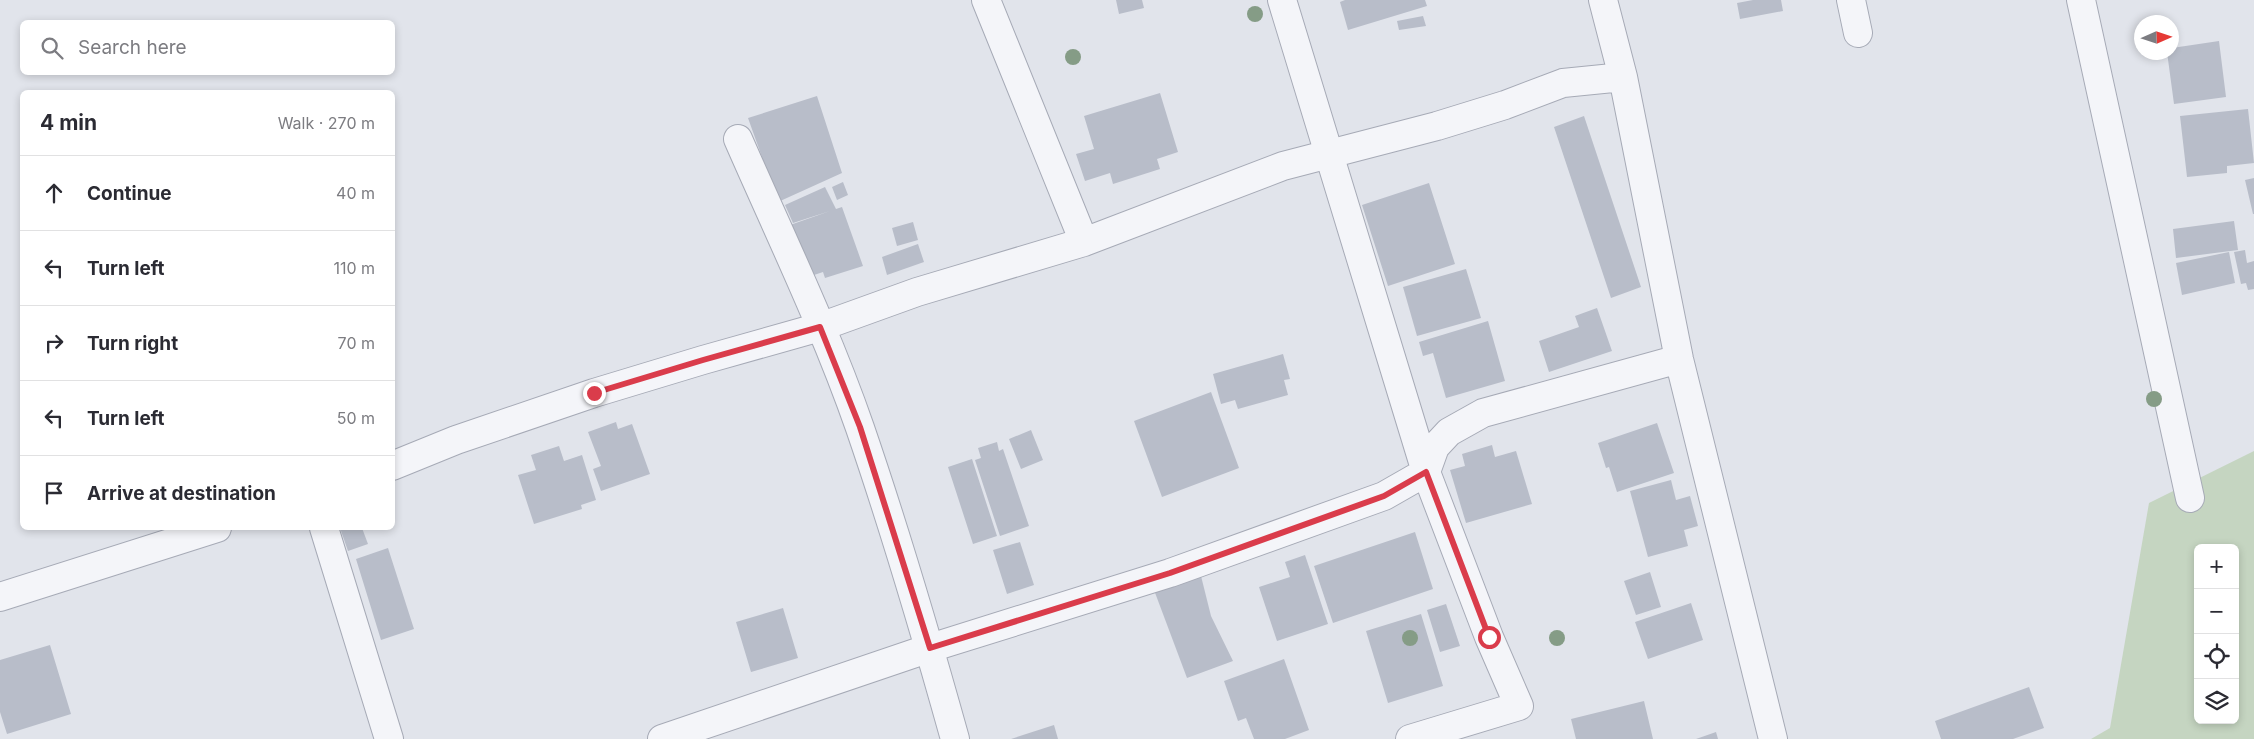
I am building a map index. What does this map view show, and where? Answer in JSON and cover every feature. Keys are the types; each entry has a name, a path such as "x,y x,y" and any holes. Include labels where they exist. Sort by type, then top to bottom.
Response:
{"street":[{"path":"986,0 1084,242"},
{"path":"1282,0 1327,155 1426,472 1489,637 1519,706 1410,739"},
{"path":"1603,0 1624,77 1679,359 1774,739"},
{"path":"1851,0 1858,33"},
{"path":"2081,0 2190,498"},
{"path":"395,465 456,440 594,393 820,327 918,292 1084,242 1283,166 1437,126 1505,105 1563,83 1624,77"},
{"path":"738,139 820,327 860,427 930,648 954,739"},
{"path":"662,739 930,648 1170,573 1384,496 1426,472 1435,447 1448,432 1484,413 1679,359"},
{"path":"0,597 211,530"},
{"path":"325,530 389,739"}],"green space":[{"path":"2254,451 2254,739 2091,739 2110,728 2149,503"}],"building":[{"path":"1116,0 1142,0 1144,8 1119,14"},
{"path":"1345,0 1425,0 1427,6 1348,30 1340,2"},
{"path":"1753,0 1781,0 1783,11 1740,19 1737,3"},
{"path":"1423,16 1426,26 1399,30 1397,21"},
{"path":"2219,41 2226,97 2174,104 2168,60 2179,60 2179,47"},
{"path":"1160,93 1178,152 1157,159 1160,169 1113,184 1110,173 1085,181 1076,154 1094,149 1084,116"},
{"path":"817,96 842,173 778,202 748,118"},
{"path":"2248,109 2254,163 2227,166 2227,173 2187,177 2180,116"},
{"path":"1584,116 1641,287 1611,298 1554,127"},
{"path":"2254,178 2254,214 2253,214 2245,180"},
{"path":"843,182 848,195 837,200 832,187"},
{"path":"1429,183 1455,264 1388,286 1362,205"},
{"path":"825,187 836,209 842,207 863,266 825,278 823,272 808,277 790,225 830,211 793,223 785,205"},
{"path":"2234,221 2238,250 2176,258 2173,229"},
{"path":"913,222 918,240 897,246 892,228"},
{"path":"918,244 924,262 887,275 882,257"},
{"path":"2245,250 2247,263 2254,261 2254,289 2248,290 2246,283 2241,284 2234,252"},
{"path":"2229,252 2235,283 2182,295 2176,263"},
{"path":"1466,269 1481,318 1417,336 1403,287"},
{"path":"1597,308 1612,351 1549,372 1539,341 1579,327 1575,316"},
{"path":"1488,321 1505,381 1446,398 1433,353 1423,356 1419,342"},
{"path":"1283,354 1290,379 1284,380 1288,395 1238,409 1235,400 1221,404 1213,374"},
{"path":"1211,392 1239,468 1162,497 1134,421"},
{"path":"616,422 618,429 632,424 650,474 601,491 593,469 601,466 588,432"},
{"path":"1657,423 1674,473 1617,492 1609,467 1606,468 1598,443"},
{"path":"1031,430 1043,460 1021,469 1009,439"},
{"path":"997,442 999,451 1003,449 1029,526 1000,536 975,460 981,458 978,448"},
{"path":"1492,445 1495,457 1516,451 1532,504 1466,523 1450,470 1465,466 1462,454"},
{"path":"559,446 564,461 582,455 596,500 581,505 582,509 534,524 518,475 536,470 531,455"},
{"path":"972,459 997,536 973,544 948,467"},
{"path":"1671,480 1676,500 1690,496 1698,526 1684,530 1688,546 1648,557 1630,491"},
{"path":"341,530 363,530 368,544 348,551"},
{"path":"1415,532 1433,589 1333,623 1314,566"},
{"path":"1020,542 1034,585 1007,594 993,550"},
{"path":"388,548 414,629 381,640 356,559"},
{"path":"1305,555 1328,624 1277,641 1259,587 1290,577 1285,562"},
{"path":"1200,572 1211,616 1233,661 1187,678 1154,590"},
{"path":"1650,572 1661,607 1636,615 1624,581"},
{"path":"1691,603 1703,640 1648,659 1635,622"},
{"path":"1446,604 1460,646 1440,652 1427,610"},
{"path":"783,608 798,658 751,672 736,622"},
{"path":"1421,614 1443,686 1388,703 1366,631"},
{"path":"50,645 71,714 7,734 0,712 0,660"},
{"path":"1284,659 1309,730 1285,739 1254,739 1246,718 1238,721 1224,681"},
{"path":"2029,687 2044,728 2013,739 1941,739 1935,721"},
{"path":"1644,701 1653,739 1576,739 1571,719"},
{"path":"1054,725 1058,739 1011,739"},
{"path":"1716,732 1718,739 1696,739"}],"route":[{"path":"594,393 820,327 860,427 930,648 1170,573 1384,496 1426,472 1489,637"}]}
